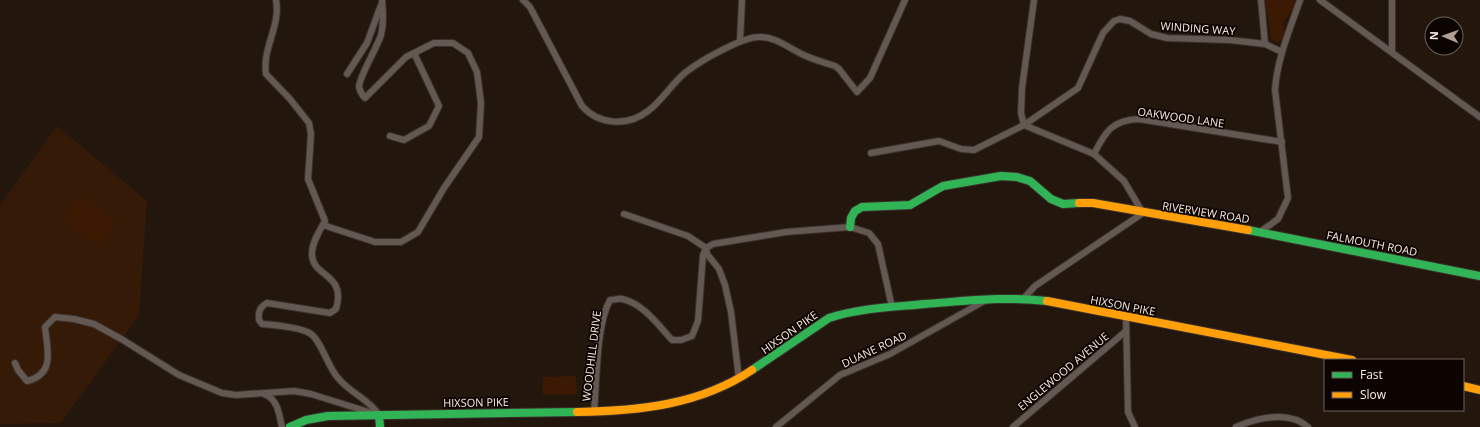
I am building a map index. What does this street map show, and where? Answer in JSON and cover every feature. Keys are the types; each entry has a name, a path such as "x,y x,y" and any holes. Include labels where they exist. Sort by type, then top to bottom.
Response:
{"main road":[{"name":"RIVERVIEW ROAD","path":"850,227 855,211 862,207 910,205 930,192 943,186 1001,176 1017,177 1030,181 1056,202 1063,204 1093,203 1124,208 1143,214 1260,232"},
{"name":"FALMOUTH ROAD","path":"1260,232 1480,276"},
{"name":"HIXSON PIKE","path":"290,427 306,420 328,416 594,411 637,409 665,405 705,395 739,379 829,318 841,314 892,307 987,299 1024,298 1067,304 1126,317 1347,359"},
{"path":"1464,386 1480,390"},
{"path":"379,415 380,427"}],"street":[{"path":"276,0 278,14 266,56 266,74 290,99 308,123 311,134 308,179 325,221 315,242 312,253 314,264 334,281 339,291 336,309 330,312 267,303 262,306 259,311 259,320 262,324 298,329 310,333 317,342 325,359 337,378 348,389 373,406 379,415"},
{"path":"323,225 375,242 401,242 418,232 444,188 479,137 481,103 477,72 468,53 453,42 434,43 406,57 365,98 361,92 360,80 375,52 381,34 384,22 382,0"},
{"path":"347,74 367,43 382,0"},
{"path":"523,0 530,7 538,21 582,106 588,113 609,123 629,119 648,111 686,72 740,41 758,36 768,37 806,56 835,66 857,92 870,78 905,0"},
{"path":"740,41 742,0"},
{"path":"1024,125 1021,113 1022,88 1034,0"},
{"path":"1261,0 1265,44"},
{"name":"RIVERVIEW ROAD","path":"1260,232 1278,220 1288,198 1275,90 1276,75 1282,52 1300,0"},
{"path":"1320,0 1480,117"},
{"path":"1392,0 1392,52"},
{"name":"WINDING WAY","path":"1024,125 1078,88 1103,33 1114,22 1120,19 1130,21 1151,34 1167,38 1230,40 1265,44 1282,52"},
{"path":"390,136 404,140 429,126 439,106 414,53"},
{"name":"OAKWOOD LANE","path":"1094,154 1103,136 1116,124 1126,120 1139,119 1282,142"},
{"path":"871,153 939,141 961,149 974,150 1024,125 1094,154 1124,181 1143,214 1035,286 1024,298"},
{"path":"624,214 688,236 706,248 708,254 720,269 725,285 731,312 739,379"},
{"path":"706,248 713,244 786,232 850,227 869,233 878,244 892,307"},
{"name":"WOODHILL DRIVE","path":"594,411 601,331 605,308 610,300 621,298 631,302 646,312 672,340 681,340 692,336 698,321 703,255 706,248"},
{"name":"DUANE ROAD","path":"776,427 840,375 890,354 987,299"},
{"path":"15,363 18,370 27,381 37,379 44,372 47,366 48,357 44,327 55,317 74,319 94,324 163,364 179,375 222,393 236,395 294,391 311,394 379,415"},
{"path":"1126,317 1128,412 1135,427"},
{"name":"ENGLEWOOD AVENUE","path":"1013,427 1126,331"},
{"path":"263,394 271,396 274,400 282,427"},
{"path":"1236,427 1264,418 1290,419 1308,427"}],"shaded area":[{"path":"1265,0 1295,0 1293,10 1283,22 1285,32 1282,40 1276,43 1271,38"},
{"path":"57,126 147,201 139,315 61,423 0,424 0,205"},
{"path":"82,196 117,223 99,246 64,219"},
{"path":"576,376 577,394 543,395 543,377"}],"traffic: fast":[{"path":"850,227 851,218 855,211 862,207 910,205 943,186 1001,176 1017,177 1030,181 1051,199 1063,204 1079,203"},
{"path":"1248,230 1480,276"},
{"path":"752,370 829,318 852,312 877,308 971,300 1017,299 1047,301"},
{"path":"290,427 306,420 328,416 577,412"},
{"path":"379,415 380,427"}],"traffic: slow":[{"path":"1079,203 1093,203 1248,230"},
{"path":"1047,301 1347,359"},
{"path":"577,412 623,410 668,404 711,391 732,382 752,370"},
{"path":"1464,386 1480,390"}]}
